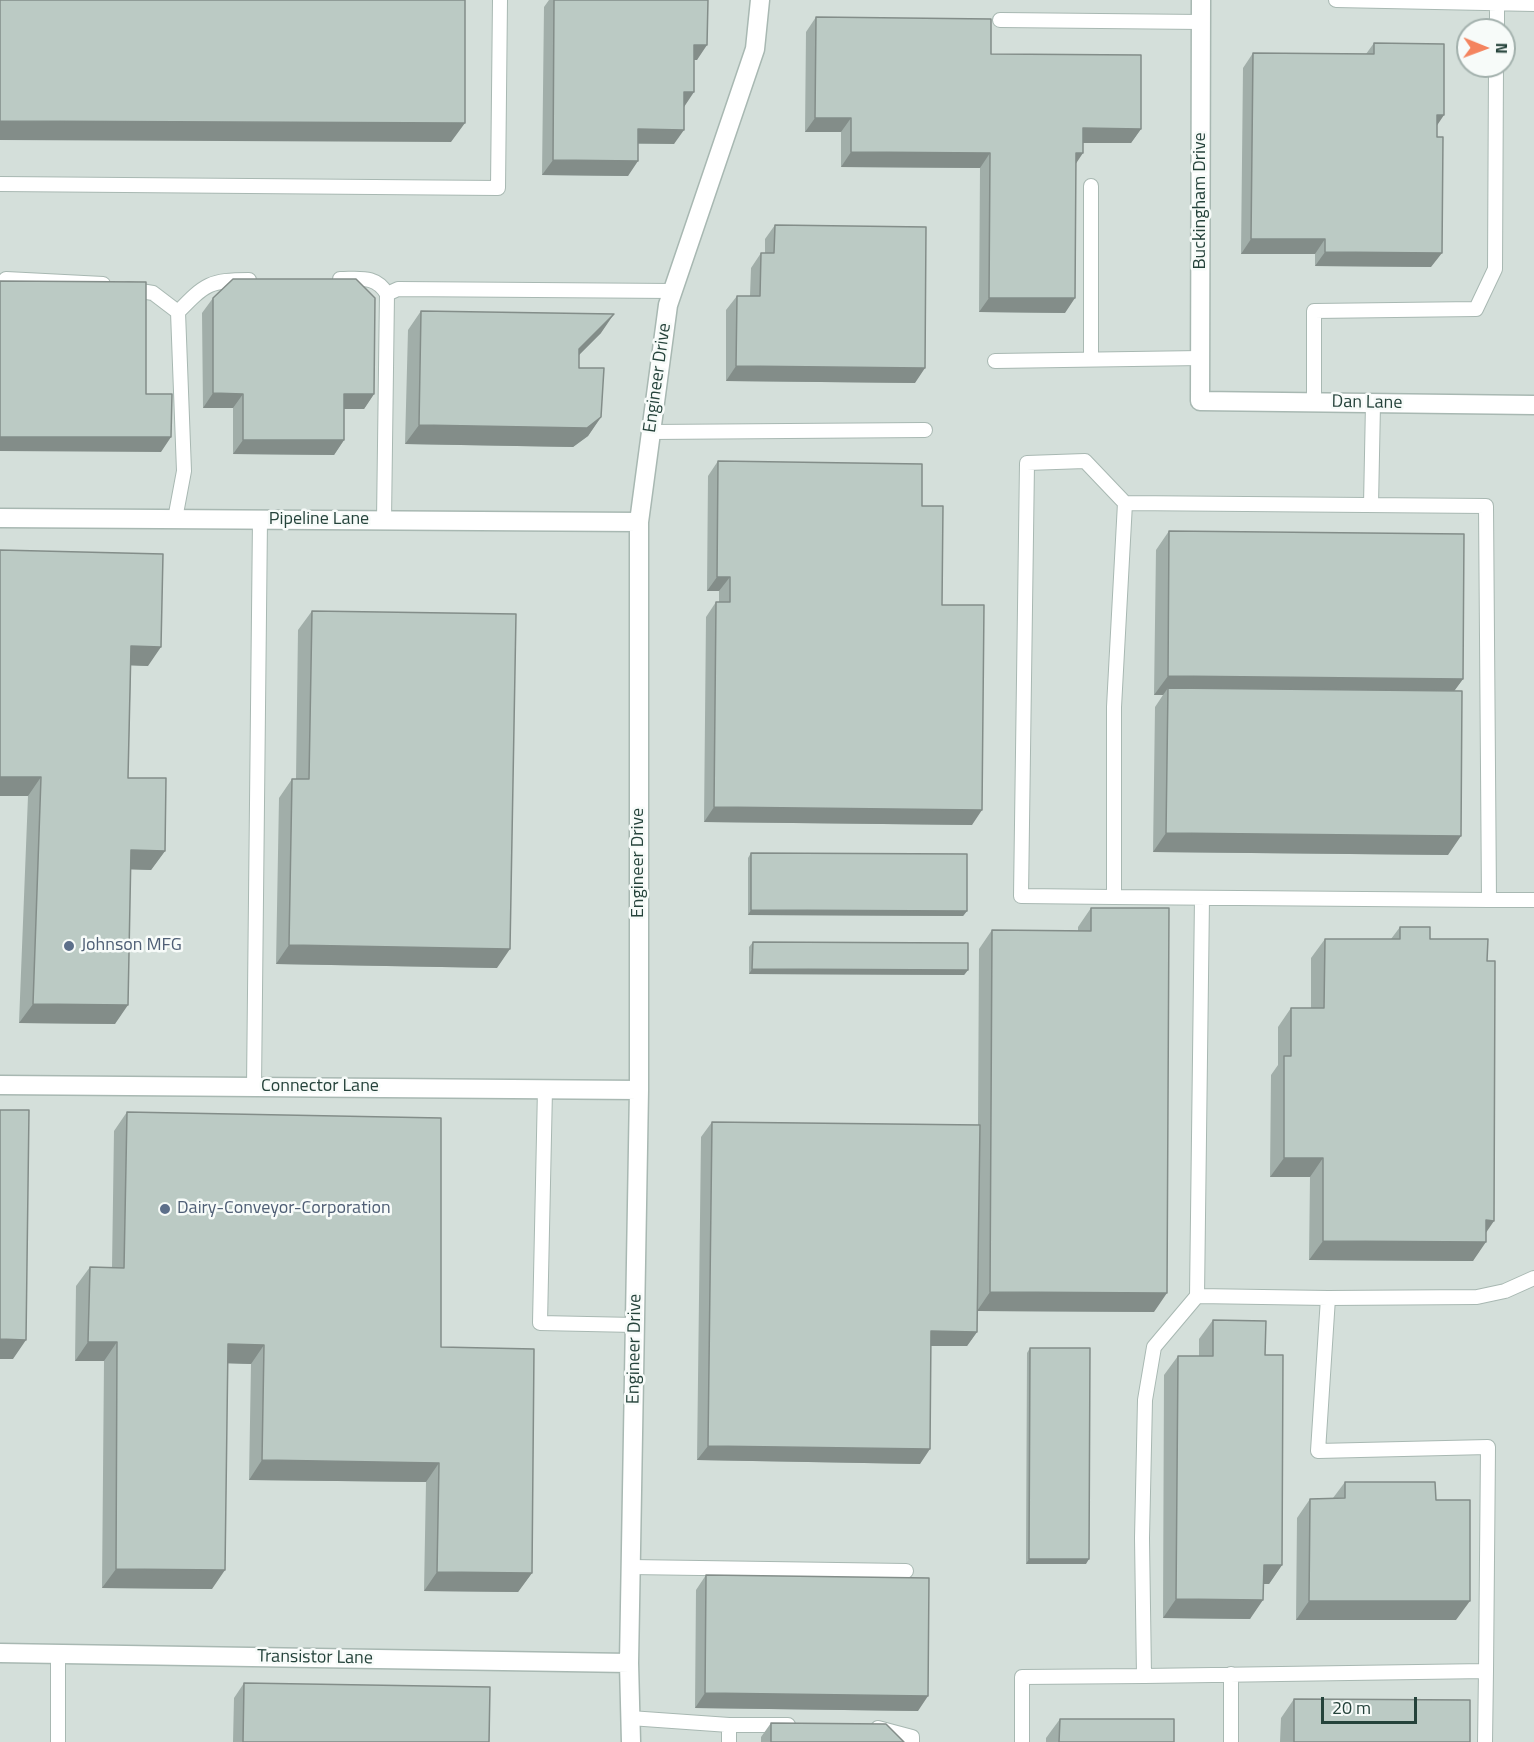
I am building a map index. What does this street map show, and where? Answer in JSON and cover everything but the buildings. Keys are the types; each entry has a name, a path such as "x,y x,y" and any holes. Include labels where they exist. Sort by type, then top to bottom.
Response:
{"street":[{"name":"Engineer Drive","path":"631,1742 629,1663 639,1090 639,522 668,305 755,49 760,0"},
{"name":"Buckingham Drive","path":"1200,401 1201,0"},
{"name":"Dan Lane","path":"1200,401 1534,405"},
{"name":"Pipeline Lane","path":"0,518 639,522"},
{"name":"Connector Lane","path":"0,1085 639,1090"},
{"name":"Transistor Lane","path":"0,1653 629,1663"}],"lane":[{"path":"0,184 498,188 500,0"},
{"path":"1336,0 1534,4"},
{"path":"1497,2 1497,18"},
{"path":"1000,20 1201,22"},
{"path":"1314,403 1314,311 1476,309 1495,269 1496,78"},
{"path":"1091,186 1091,359"},
{"path":"6,279 85,281 153,293 178,312"},
{"path":"326,279 373,279 381,284 387,294 384,520"},
{"path":"178,312 208,286 220,280 267,280"},
{"path":"387,294 398,289 673,291"},
{"path":"175,519 184,471 178,312"},
{"path":"995,361 1201,358"},
{"path":"1371,505 1373,404"},
{"path":"651,432 925,430"},
{"path":"1489,900 1486,506 1125,503 1085,461 1027,463 1021,896 1202,898 1489,900 1534,900"},
{"path":"1114,897 1114,707 1125,503"},
{"path":"254,1087 260,519"},
{"path":"1144,1676 1142,1538 1145,1400 1154,1347 1197,1296 1202,898"},
{"path":"545,1089 540,1323 635,1325"},
{"path":"1197,1296 1477,1297 1505,1291 1534,1278"},
{"path":"1328,1298 1318,1451 1488,1447 1485,1742"},
{"path":"631,1567 906,1571"},
{"path":"58,1654 58,1742"},
{"path":"1022,1742 1022,1677 1486,1671"},
{"path":"1231,1674 1231,1742"},
{"path":"630,1718 729,1725 806,1725"},
{"path":"862,1724 912,1737 912,1742"},
{"path":"729,1725 729,1742"}],"shaded area":[{"path":"0,0 1534,0 1534,1742 0,1742"}],"place":[{"name":"Johnson MFG","path":"69,946"},
{"name":"Dairy-Conveyor-Corporation","path":"165,1209"}]}
